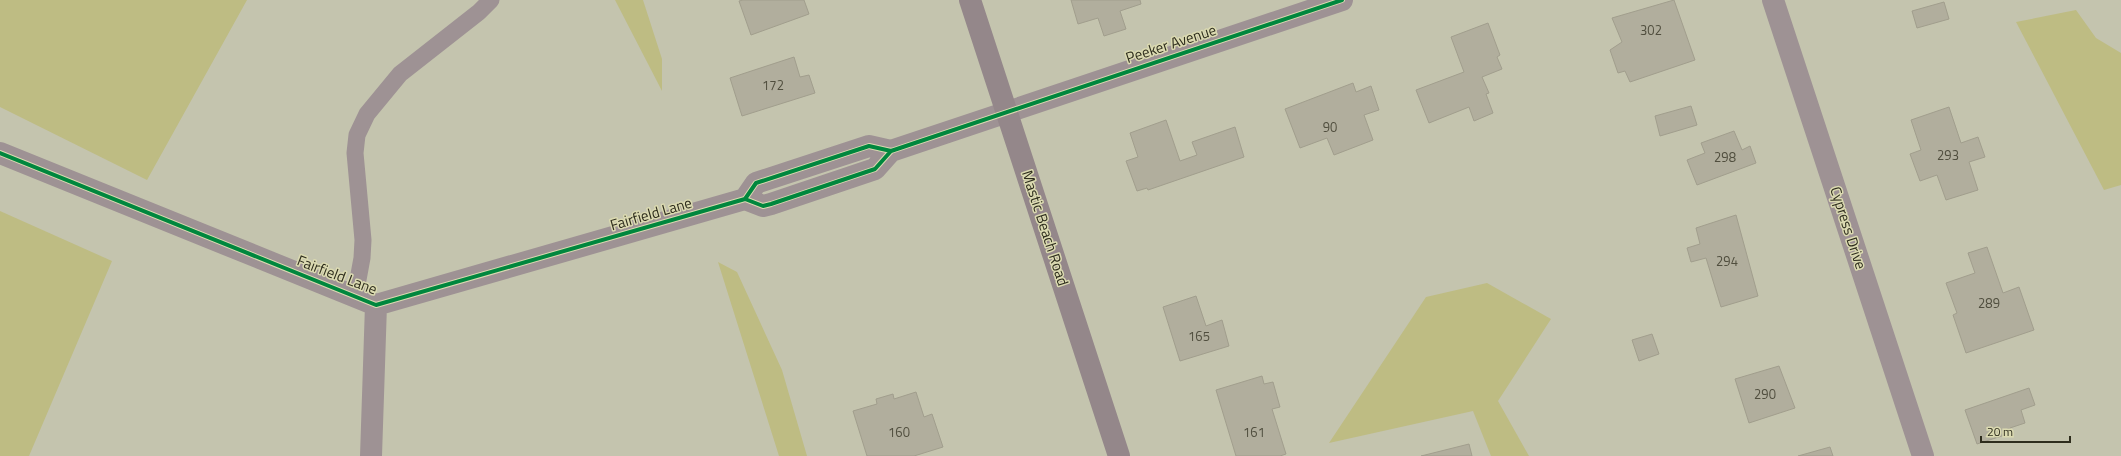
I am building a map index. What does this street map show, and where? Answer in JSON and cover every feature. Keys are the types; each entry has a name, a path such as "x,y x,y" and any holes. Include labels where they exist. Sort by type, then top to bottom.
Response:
{"street":[{"name":"Mastic Beach Road","path":"970,0 1119,456"},
{"name":"Peeker Avenue","path":"1006,112 1342,0"},
{"name":"Cypress Drive","path":"1773,0 1923,456"},
{"name":"Fairfield Lane","path":"0,153 376,305 745,200 756,183 764,180 869,146 891,151 1006,112"},
{"name":"Fairfield Lane","path":"371,456 376,305"}],"lane":[{"path":"354,296 362,258 363,240 355,153 357,135 367,114 400,74 479,12 491,0"}],"shaded area":[{"path":"0,0 247,0 147,180 0,107"},
{"path":"615,0 643,0 662,59 662,91"},
{"path":"2076,10 2096,38 2121,53 2121,185 2104,190 2016,22"},
{"path":"0,211 112,261 29,456 0,456"},
{"path":"718,262 737,272 782,370 807,456 779,456"},
{"path":"1487,283 1551,319 1498,401 1529,456 1491,456 1473,411 1329,443 1426,297"}],"building":[{"path":"804,0 809,14 751,35 739,1"},
{"path":"1071,0 1140,0 1141,4 1120,11 1126,29 1104,36 1098,18 1078,24"},
{"path":"1674,0 1695,60 1630,82 1625,71 1618,73 1610,50 1622,42 1612,18"},
{"path":"1944,2 1949,19 1917,28 1912,11"},
{"path":"1488,23 1500,55 1497,57 1502,69 1482,77 1489,93 1486,94 1493,113 1474,121 1469,107 1429,123 1416,90 1464,72 1451,37"},
{"path":"794,57 800,77 809,75 815,93 742,116 730,78"},
{"path":"1353,83 1356,92 1371,86 1379,110 1364,115 1373,140 1334,155 1327,138 1300,148 1285,109"},
{"path":"1691,106 1697,125 1660,136 1655,116"},
{"path":"1949,107 1961,143 1978,137 1985,157 1969,162 1978,190 1946,200 1937,175 1920,181 1910,154 1921,150 1911,120"},
{"path":"1166,120 1180,161 1197,155 1192,142 1235,127 1244,157 1148,190 1147,188 1137,191 1126,161 1138,157 1130,133"},
{"path":"1734,131 1742,150 1750,146 1756,163 1697,185 1687,160 1705,153 1701,143"},
{"path":"1736,215 1758,296 1721,307 1706,258 1691,262 1687,248 1700,244 1696,228"},
{"path":"1987,247 2003,293 2019,287 2034,330 1966,353 1953,315 1957,313 1946,283 1975,273 1968,253"},
{"path":"1196,296 1206,326 1222,320 1229,346 1180,361 1163,307"},
{"path":"1652,334 1659,354 1639,361 1632,340"},
{"path":"1779,366 1795,408 1749,423 1735,379"},
{"path":"1262,376 1264,384 1273,382 1280,407 1272,409 1286,454 1280,456 1236,456 1216,390"},
{"path":"2029,388 2035,405 2021,410 2025,423 2010,428 2011,433 1977,444 1965,410"},
{"path":"916,392 924,417 932,414 943,447 914,456 867,456 853,411 877,404 876,399 893,394 894,399"},
{"path":"1469,444 1472,456 1421,456"},
{"path":"1830,447 1833,456 1798,456"}],"cycle path":[{"path":"891,151 875,169 771,204 763,206 745,199 756,183 869,146 891,151 1342,0"},
{"path":"0,153 376,305 745,199"}]}
